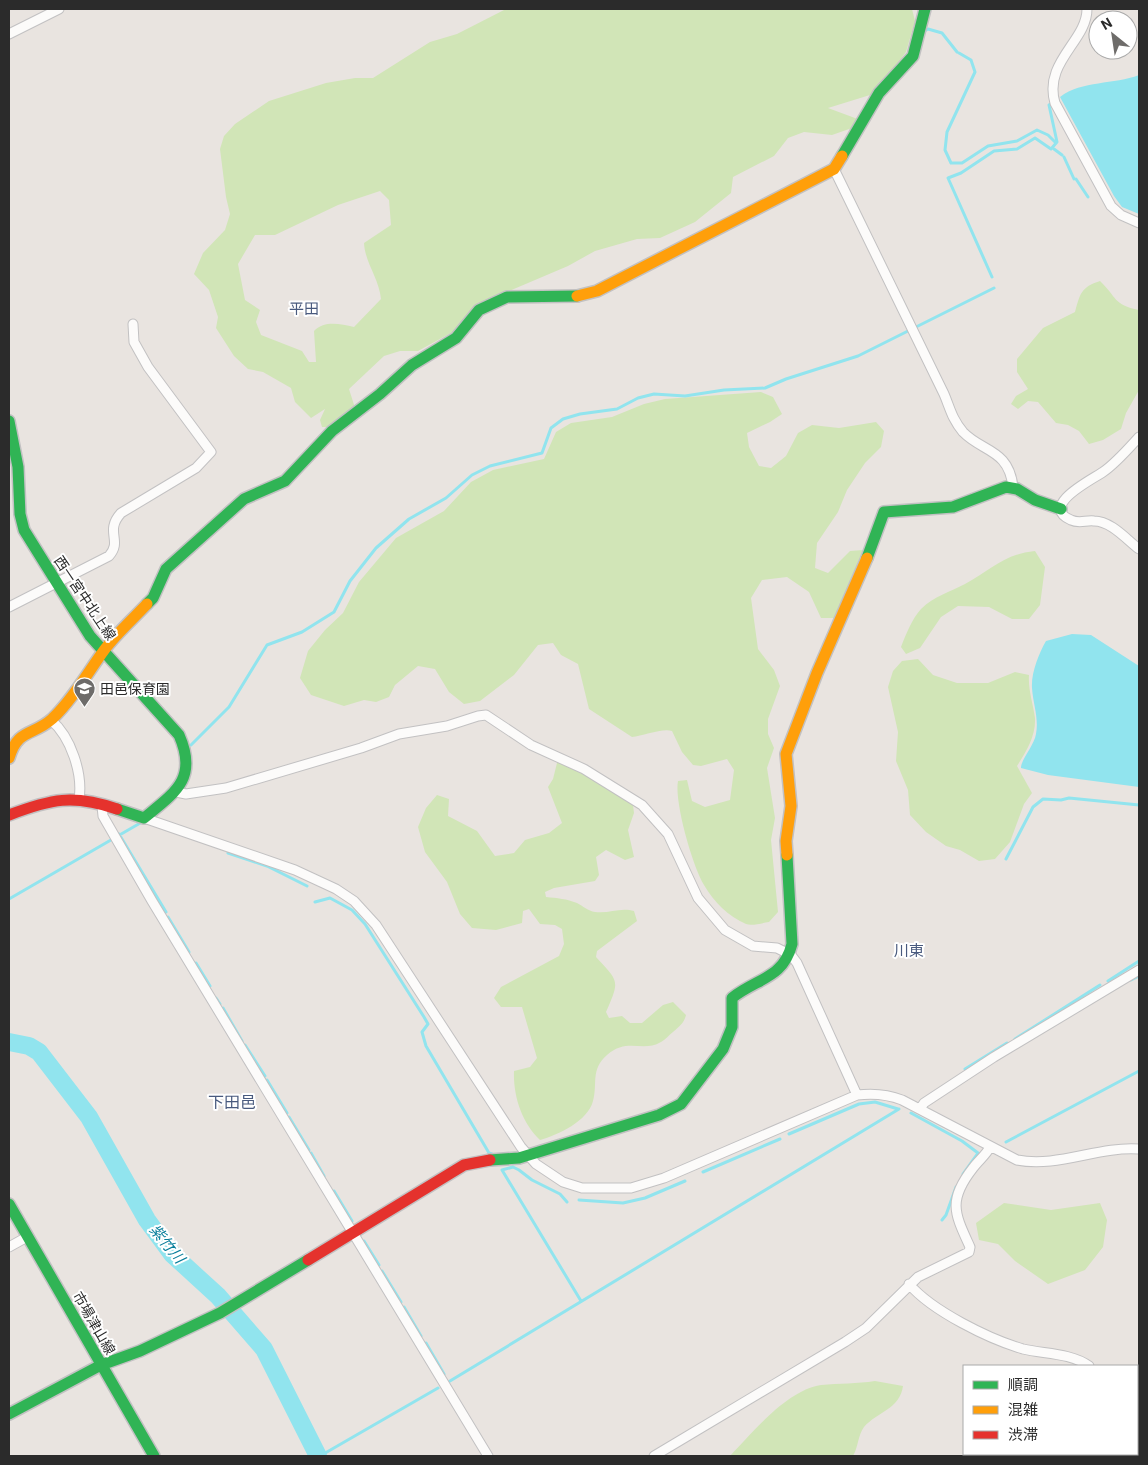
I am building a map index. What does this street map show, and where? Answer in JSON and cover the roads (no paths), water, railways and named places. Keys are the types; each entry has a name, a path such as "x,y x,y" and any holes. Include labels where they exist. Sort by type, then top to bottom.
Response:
{"street":[{"path":"9,34 59,9"},
{"path":"9,758 13,744 19,738 51,720 104,652 152,598 166,569 172,562 215,527 244,499 285,481 332,431 380,394 408,369 456,338 478,310 507,296 542,295 573,297 597,291 834,169 879,92 912,56 925,9"},
{"path":"1086,9 1085,20 1053,78 1052,92 1064,120 1111,206 1121,215 1139,223"},
{"path":"834,169 944,394 948,411 965,433 990,448 999,457 1011,476 1013,487"},
{"path":"9,608 110,556 115,545 112,528 114,520 152,492 196,468 211,452 148,367 134,342 134,324"},
{"name":"西一宮中北上線","path":"9,421 18,467 20,514 24,530 90,636 178,735 184,745 188,765 186,777 176,792 144,818"},
{"path":"1139,437 1104,471 1066,496 1061,504 1061,510 1070,520 1105,523 1139,549"},
{"path":"9,1414 101,1365 140,1351 220,1313 464,1165 483,1160 527,1156 601,1131 659,1115 681,1104 726,1042 732,1027 732,998 748,986 782,969 791,955 786,841 791,806 786,754 821,664 859,578 884,512 953,507 1006,487 1013,487 1035,500 1061,510"},
{"path":"176,792 186,794 226,788 361,748 399,734 447,726 486,715 531,745 584,769 642,805 668,834 698,898 725,930 753,946 777,948 791,955 797,963 857,1096"},
{"path":"51,720 69,742 81,785 80,799"},
{"path":"9,815 52,800 80,799 144,818 295,870 336,889 354,901 376,925 527,1156 550,1175 562,1182 582,1188 631,1188 664,1178 857,1096 888,1095 920,1109 1017,1160 1033,1163 1105,1151 1139,1149"},
{"path":"102,806 102,816 152,901 488,1456"},
{"path":"920,1109 924,1103 994,1057 1139,970"},
{"path":"654,1456 845,1342 882,1314 909,1284 932,1268 969,1252 970,1247 955,1212 956,1202 969,1173 990,1147"},
{"name":"市場津山線","path":"9,1204 154,1456"},
{"path":"9,1247 27,1237"},
{"path":"909,1284 946,1312 988,1337 1024,1349 1069,1357 1087,1365"}],"water":[{"path":"1139,75 1139,214 1122,207 1114,196 1060,97 1088,85"},
{"path":"1072,634 1091,635 1139,666 1139,787 1048,775 1021,768 1036,734 1037,722 1032,682 1038,657 1046,641"}],"waterway":[{"path":"923,32 928,29 942,33 957,52"},
{"path":"959,53 971,60 975,72 947,132 945,150 951,163 962,163 988,146 1017,141 1037,130 1048,135 1056,143"},
{"path":"992,277 948,178 961,173 994,151 1017,149 1035,138 1051,149 1057,142 1049,105 1052,103"},
{"path":"1054,149 1062,155"},
{"path":"1064,157 1074,179"},
{"path":"1076,179 1088,197"},
{"path":"191,745 229,707 267,645 302,632 334,612 350,581 376,548 409,519 446,498 472,475 490,466 542,453 551,428 563,419 580,414 617,409 638,398 654,394 685,396 724,390 765,388 786,379 858,356 994,288"},
{"path":"1006,859 1033,807 1043,799 1061,800 1069,798 1139,805"},
{"path":"9,899 142,822"},
{"path":"119,834 166,912"},
{"path":"228,853 267,866 307,886"},
{"path":"315,902 330,898 352,910 365,924 428,1024 422,1032 426,1046 489,1153 492,1154"},
{"path":"168,917 189,952"},
{"path":"1108,981 1139,961"},
{"path":"196,963 210,986"},
{"path":"1131,980 1139,976"},
{"path":"1015,1039 1100,985"},
{"path":"216,998 220,1004"},
{"path":"223,1008 242,1041"},
{"name":"紫竹川","path":"9,1042 29,1046 39,1052 89,1117 147,1220 172,1254 218,1296 264,1349 318,1456"},
{"path":"965,1069 1007,1043"},
{"path":"245,1045 265,1076"},
{"path":"1006,1142 1139,1071"},
{"path":"267,1080 287,1113"},
{"path":"789,1134 859,1104 875,1102 898,1109"},
{"path":"450,1381 899,1109"},
{"path":"911,1113 962,1141 978,1153 963,1174"},
{"path":"289,1117 309,1150"},
{"path":"703,1172 780,1139"},
{"path":"311,1153 324,1176"},
{"path":"567,1202 560,1194 532,1180 513,1167 502,1170 581,1301"},
{"path":"579,1200 623,1203 645,1198 685,1181"},
{"path":"942,1220 946,1215 956,1187"},
{"path":"334,1191 352,1221"},
{"path":"364,1241 379,1265"},
{"path":"382,1271 401,1302"},
{"path":"404,1307 421,1336"},
{"path":"426,1343 444,1374"},
{"path":"320,1456 438,1388"}],"place":[{"name":"田邑保育園","path":"84,708"}],"district":[{"name":"平田","path":"304,309"},
{"name":"川東","path":"909,951"},
{"name":"下田邑","path":"232,1102"}]}
